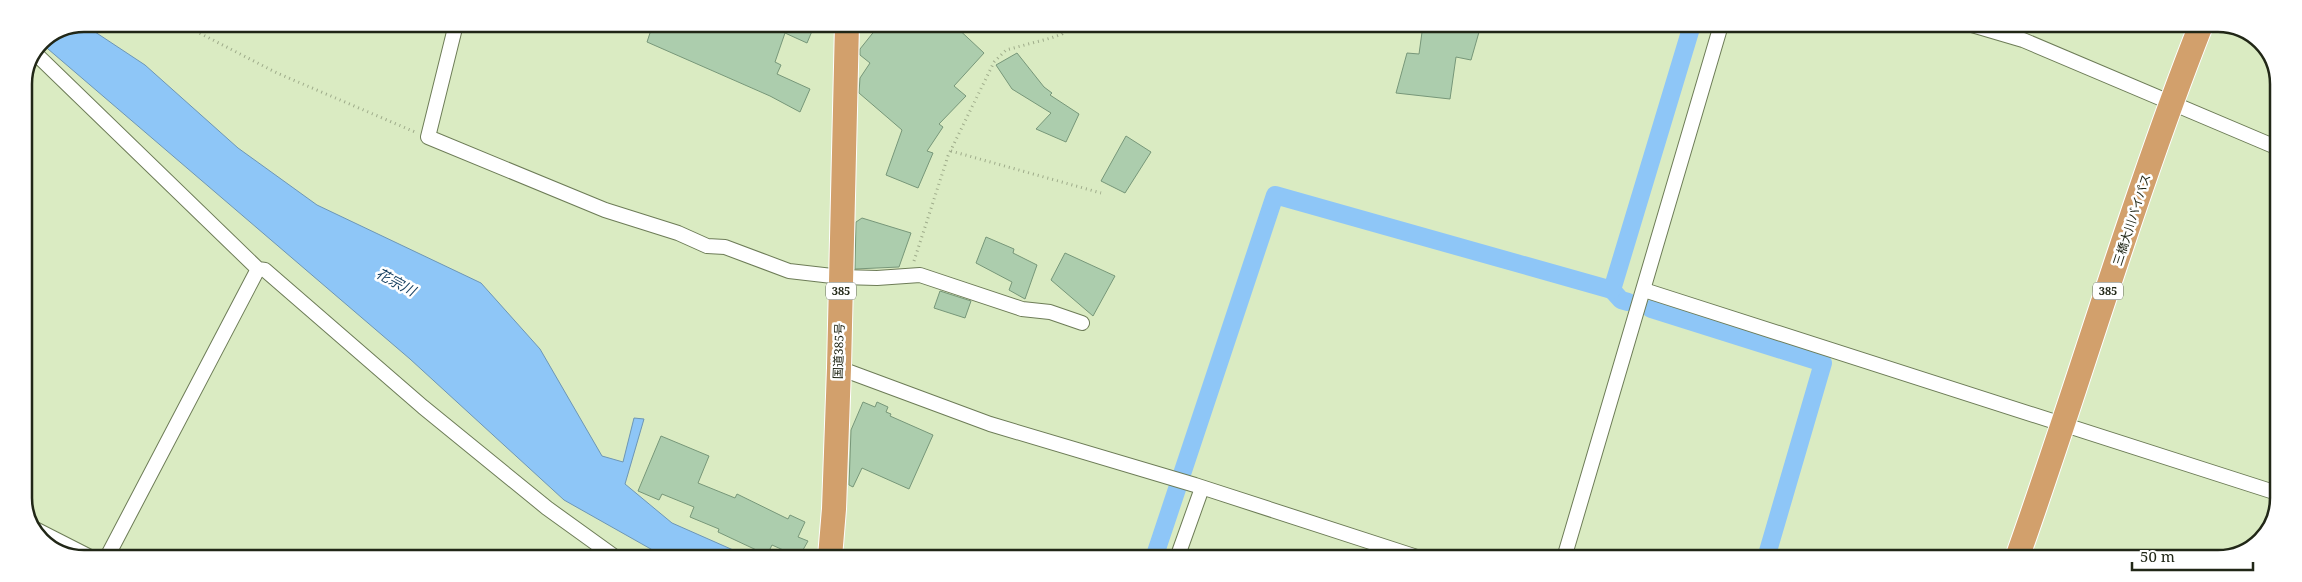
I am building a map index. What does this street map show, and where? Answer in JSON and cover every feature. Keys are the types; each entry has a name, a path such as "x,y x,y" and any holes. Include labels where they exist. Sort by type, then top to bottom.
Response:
{"highway":[{"name":"国道385号","path":"831,550 834,509 842,277 847,33"},
{"name":"三橋大川バイパス","path":"2020,550 2064,424 2170,104 2198,33"}],"street":[{"path":"454,33 428,137 605,210 678,233 707,246 725,247 789,271 842,277 885,278 910,274 920,275 1022,309 1050,312 1082,323"},
{"path":"1566,550 1719,33"},
{"path":"1999,33 2023,40 2170,104 2269,144"},
{"path":"40,57 258,269 264,270 423,407 547,508 604,550"},
{"path":"111,550 258,269"},
{"path":"1644,290 2270,491"},
{"path":"839,368 990,424 1199,486 1398,550"},
{"path":"1179,550 1199,486"},
{"path":"49,536 74,549"}],"path":[{"path":"199,33 277,73 428,137"},
{"path":"910,274 951,151 994,62 1006,50 1063,33"},
{"path":"951,151 1101,193"}],"water":[{"name":"花宗川","path":"74,33 97,33 145,65 238,148 317,205 481,283 540,349 602,456 623,462 634,418 644,419 625,484 672,523 733,550 653,550 564,500 410,359 47,49 64,36"}],"building":[{"path":"650,33 785,33 775,62 781,65 777,74 810,89 800,112 770,96 647,42"},
{"path":"785,33 811,33 807,43"},
{"path":"873,33 963,33 984,53 954,86 966,96 939,124 943,127 927,151 933,153 918,188 886,175 902,130 859,93 860,78 870,63 860,55 860,49"},
{"path":"1422,33 1479,33 1471,60 1456,57 1450,99 1396,93 1407,53 1419,54"},
{"path":"1017,53 1044,87 1052,93 1050,95 1079,114 1066,142 1036,129 1051,113 1012,89 996,65"},
{"path":"1126,136 1151,152 1125,193 1101,181"},
{"path":"862,218 911,233 899,267 855,269 856,222"},
{"path":"986,237 1014,249 1013,253 1037,265 1025,299 1009,290 1012,282 976,263"},
{"path":"1065,253 1115,276 1093,316 1051,280"},
{"path":"940,291 971,301 965,318 934,308"},
{"path":"863,402 875,407 877,402 888,407 886,412 891,414 890,416 933,435 909,489 862,468 853,487 849,485 851,430"},
{"path":"661,436 709,456 698,483 735,498 737,494 788,519 790,515 805,522 798,537 808,541 803,550 783,550 772,545 770,550 756,550 718,532 719,529 690,517 694,507 662,494 659,500 638,491"}],"waterway":[{"path":"1157,550 1275,195 1612,290 1690,33"},
{"path":"1612,290 1621,300 1628,302"},
{"path":"1651,309 1823,363 1768,550"}]}
